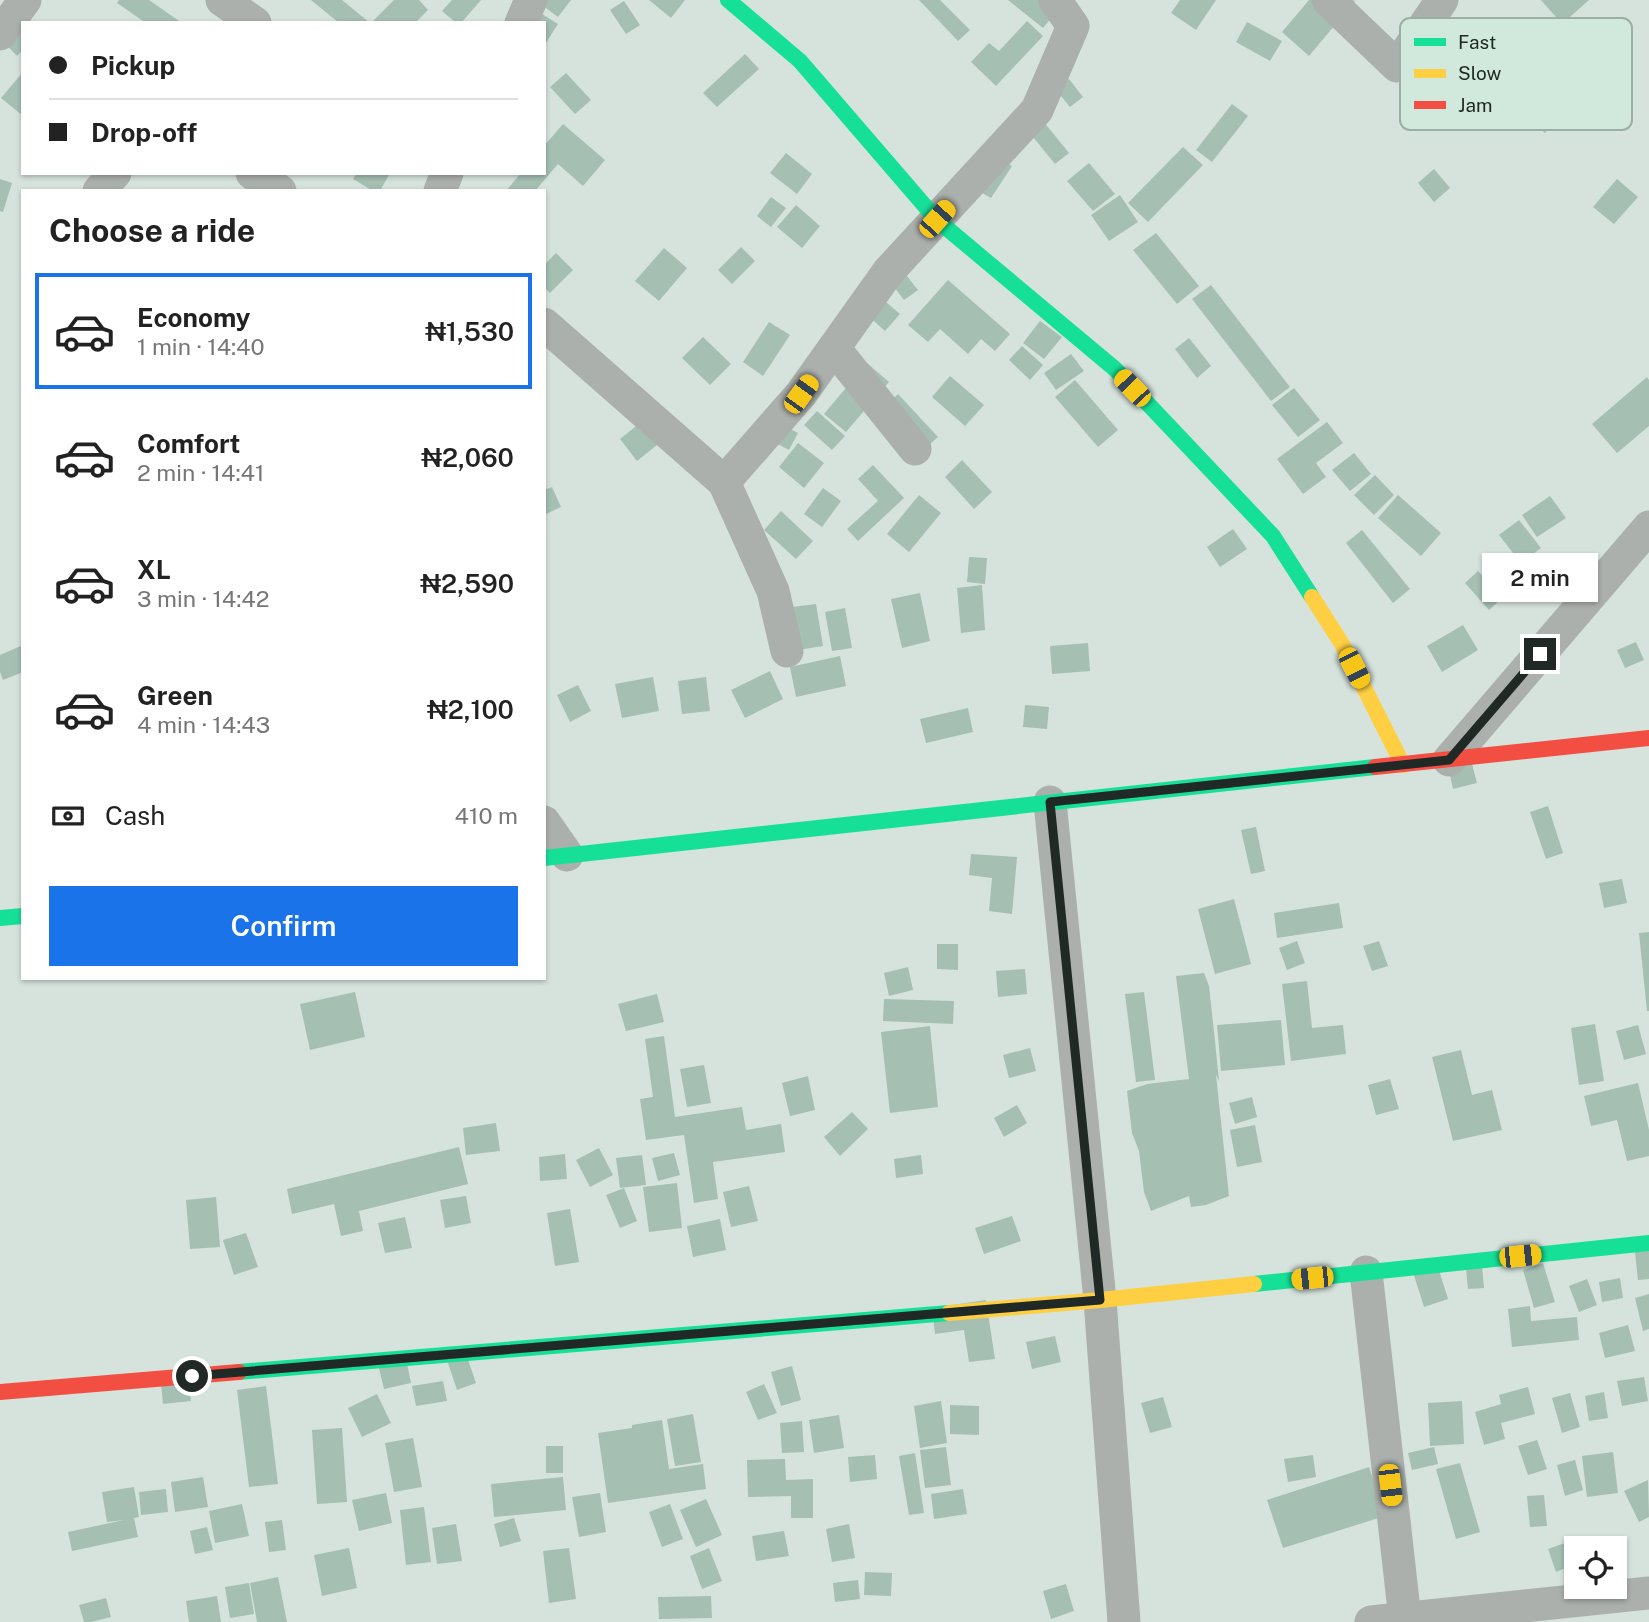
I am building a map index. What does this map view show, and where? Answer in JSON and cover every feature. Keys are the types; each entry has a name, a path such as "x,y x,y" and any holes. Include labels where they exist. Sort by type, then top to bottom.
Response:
{"street":[{"path":"0,34 25,0"},
{"path":"522,21 531,0"},
{"path":"728,0 800,61 937,219 1115,369 1273,536 1342,644 1403,765"},
{"path":"724,482 801,394 888,272 1037,110 1073,26 1055,0"},
{"path":"1328,0 1397,66 1400,62"},
{"path":"1430,18 1442,0"},
{"path":"101,189 113,175"},
{"path":"255,175 277,189"},
{"path":"546,326 724,482 773,591 787,651"},
{"path":"834,348 915,449"},
{"path":"1449,760 1649,527"},
{"path":"546,827 556,856 1649,738"},
{"path":"1050,802 1100,1300 1124,1622"},
{"path":"0,918 21,916"},
{"path":"0,1392 1100,1300 1649,1243"},
{"path":"1366,1272 1405,1619"},
{"path":"1371,1622 1649,1593"}],"building":[{"path":"119,0 149,0 179,21 143,21 117,3"},
{"path":"311,0 342,0 368,21 337,21"},
{"path":"394,0 419,0 428,10 417,21 373,21"},
{"path":"452,0 481,0 463,21 454,21 442,11"},
{"path":"571,0 558,17 538,2"},
{"path":"649,0 685,0 671,18"},
{"path":"919,0 940,0 970,30 958,41"},
{"path":"1008,0 1053,0 1061,6 1043,28"},
{"path":"1180,0 1216,0 1196,30 1171,13"},
{"path":"1309,0 1355,1 1309,56 1282,32"},
{"path":"1541,0 1589,0 1569,18 1557,18"},
{"path":"624,1 640,25 626,34 610,10"},
{"path":"539,12 558,24 546,43 546,21 533,21"},
{"path":"1027,21 1043,36 996,86 971,62 989,43 999,51"},
{"path":"1247,22 1282,41 1270,61 1236,42"},
{"path":"21,24 21,52 17,56 0,38"},
{"path":"745,54 759,69 717,107 703,93"},
{"path":"566,73 591,100 575,114 550,87"},
{"path":"21,74 21,114 1,98"},
{"path":"1069,79 1083,97 1070,107 1056,90"},
{"path":"1232,104 1248,116 1212,162 1196,150"},
{"path":"1043,121 1069,153 1055,164 1029,132"},
{"path":"563,124 605,160 583,186 558,164 537,189 508,189 519,175 546,175 546,144"},
{"path":"1183,147 1203,165 1148,222 1128,203"},
{"path":"786,153 812,174 797,194 770,173"},
{"path":"996,156 1012,166 991,198 975,189"},
{"path":"1089,163 1115,194 1093,211 1067,181"},
{"path":"1434,169 1450,188 1434,202 1418,183"},
{"path":"356,175 389,175 381,189 370,189 353,179"},
{"path":"0,179 12,183 3,212 0,211"},
{"path":"1617,179 1638,197 1614,224 1593,207"},
{"path":"1120,195 1138,222 1109,241 1091,215"},
{"path":"771,197 786,208 771,227 757,216"},
{"path":"796,205 820,226 802,248 777,227"},
{"path":"1156,233 1199,286 1177,304 1133,250"},
{"path":"741,247 755,261 732,284 718,270"},
{"path":"664,248 687,268 659,301 635,281"},
{"path":"556,253 573,270 550,293 546,289 546,263"},
{"path":"899,266 918,290 904,300 886,276"},
{"path":"948,280 1010,334 995,351 981,339 968,354 940,329 928,342 908,325"},
{"path":"1211,285 1290,387 1271,401 1192,299"},
{"path":"872,290 900,314 885,331 857,306"},
{"path":"1040,321 1062,337 1044,359 1023,343"},
{"path":"769,322 790,335 763,376 743,362"},
{"path":"703,337 731,364 710,385 682,358"},
{"path":"1189,338 1211,366 1197,378 1175,349"},
{"path":"1022,346 1043,365 1030,380 1009,360"},
{"path":"1071,354 1084,371 1056,390 1044,373"},
{"path":"867,363 889,382 846,432 824,414"},
{"path":"950,376 984,405 965,426 932,397"},
{"path":"1647,377 1649,426 1617,453 1592,424"},
{"path":"1075,380 1118,430 1098,447 1055,397"},
{"path":"1294,388 1320,420 1298,437 1272,405"},
{"path":"898,394 938,437 920,453 881,410"},
{"path":"659,408 677,429 637,461 620,439"},
{"path":"817,411 845,436 832,450 804,425"},
{"path":"776,421 798,433 789,450 766,438"},
{"path":"1327,422 1343,443 1316,463 1326,477 1303,494 1277,459"},
{"path":"798,443 824,463 804,488 779,467"},
{"path":"1354,453 1371,474 1350,491 1332,470"},
{"path":"962,460 992,492 974,509 945,477"},
{"path":"873,465 904,498 858,541 847,529 878,501 858,479"},
{"path":"1375,475 1394,495 1374,515 1354,495"},
{"path":"552,487 561,507 546,514 546,489"},
{"path":"823,488 841,501 822,527 804,514"},
{"path":"919,495 941,513 909,552 887,534"},
{"path":"1398,495 1441,533 1421,556 1378,518"},
{"path":"1550,496 1566,518 1537,537 1522,515"},
{"path":"781,511 813,541 796,559 764,530"},
{"path":"1519,520 1541,548 1521,563 1499,535"},
{"path":"1233,529 1247,549 1220,567 1207,547"},
{"path":"1362,530 1410,589 1393,603 1346,543"},
{"path":"969,557 987,558 985,584 967,582"},
{"path":"1478,571 1502,598 1489,610 1465,583"},
{"path":"982,585 985,630 961,633 957,588"},
{"path":"920,593 930,641 902,648 891,599"},
{"path":"816,604 823,646 798,650 792,607"},
{"path":"845,608 852,648 832,651 825,612"},
{"path":"1463,625 1478,650 1442,672 1427,646"},
{"path":"1636,642 1644,660 1625,668 1617,650"},
{"path":"1088,643 1090,671 1052,674 1050,646"},
{"path":"21,646 21,673 3,680 0,655"},
{"path":"840,656 846,686 796,697 790,667"},
{"path":"770,671 783,699 745,718 731,690"},
{"path":"653,677 659,711 622,718 615,684"},
{"path":"706,677 710,711 682,714 678,681"},
{"path":"578,685 591,711 570,722 557,695"},
{"path":"1025,705 1049,707 1047,729 1023,727"},
{"path":"968,708 973,732 926,743 920,719"},
{"path":"1471,760 1477,783 1453,789 1448,766"},
{"path":"1548,806 1563,853 1546,859 1530,812"},
{"path":"1256,827 1265,871 1251,874 1241,830"},
{"path":"971,854 1017,857 1012,914 989,911 992,878 969,875"},
{"path":"1622,879 1627,903 1604,908 1599,883"},
{"path":"1234,899 1251,964 1215,974 1198,909"},
{"path":"1339,903 1343,928 1277,938 1274,913"},
{"path":"1649,932 1649,1011 1647,1011 1639,933"},
{"path":"1297,941 1305,963 1287,970 1279,948"},
{"path":"1379,941 1388,966 1372,971 1363,946"},
{"path":"937,944 958,944 958,970 937,969"},
{"path":"908,967 913,990 889,996 884,973"},
{"path":"1025,969 1027,994 998,997 996,971"},
{"path":"1204,973 1209,986 1229,1196 1206,1205 1191,1207 1189,1196 1151,1211 1144,1192 1139,1151 1132,1133 1127,1091 1147,1084 1189,1079 1176,976"},
{"path":"1307,981 1312,1028 1343,1025 1346,1054 1291,1061 1282,984"},
{"path":"355,992 365,1037 310,1050 300,1004"},
{"path":"1144,992 1155,1080 1136,1082 1125,994"},
{"path":"657,994 664,1022 626,1031 618,1004"},
{"path":"884,999 954,1001 953,1024 883,1021"},
{"path":"1281,1020 1285,1065 1221,1071 1217,1025"},
{"path":"1595,1024 1604,1081 1579,1085 1571,1028"},
{"path":"1638,1025 1646,1054 1624,1060 1616,1031"},
{"path":"930,1026 938,1107 890,1113 881,1032"},
{"path":"664,1036 675,1117 742,1107 746,1130 781,1124 785,1152 713,1162 718,1199 694,1203 684,1135 646,1140 640,1099 653,1097 645,1039"},
{"path":"1030,1048 1036,1071 1009,1078 1003,1055"},
{"path":"1461,1050 1472,1095 1492,1090 1502,1130 1453,1141 1432,1057"},
{"path":"704,1065 711,1103 687,1107 680,1069"},
{"path":"808,1076 815,1110 790,1116 782,1083"},
{"path":"1390,1079 1399,1109 1376,1115 1368,1085"},
{"path":"1638,1083 1649,1130 1649,1156 1627,1161 1617,1120 1591,1126 1584,1096"},
{"path":"1252,1097 1257,1117 1235,1124 1229,1103"},
{"path":"1017,1105 1027,1123 1004,1137 994,1118"},
{"path":"852,1112 868,1129 840,1156 824,1137"},
{"path":"496,1123 500,1151 466,1155 463,1128"},
{"path":"1255,1125 1262,1162 1237,1167 1230,1130"},
{"path":"459,1147 468,1184 359,1211 363,1231 341,1236 334,1204 292,1214 287,1189"},
{"path":"599,1148 613,1175 590,1187 576,1160"},
{"path":"674,1153 680,1175 658,1181 652,1158"},
{"path":"565,1154 567,1179 540,1181 539,1157"},
{"path":"642,1155 646,1185 620,1188 616,1158"},
{"path":"921,1155 923,1174 896,1178 894,1159"},
{"path":"677,1183 682,1228 649,1232 643,1187"},
{"path":"749,1186 758,1221 731,1227 723,1192"},
{"path":"624,1188 637,1221 620,1228 606,1195"},
{"path":"466,1196 471,1223 445,1228 440,1200"},
{"path":"216,1197 220,1247 190,1249 186,1200"},
{"path":"570,1209 579,1262 555,1266 547,1213"},
{"path":"1012,1216 1021,1241 984,1254 975,1228"},
{"path":"405,1217 412,1248 385,1253 378,1223"},
{"path":"720,1219 726,1250 693,1257 687,1226"},
{"path":"246,1233 258,1267 234,1275 223,1240"},
{"path":"1649,1250 1649,1279 1638,1280 1635,1252"},
{"path":"1481,1256 1484,1288 1468,1289 1465,1258"},
{"path":"1543,1263 1555,1302 1534,1308 1523,1270"},
{"path":"1437,1264 1448,1299 1424,1307 1413,1272"},
{"path":"1620,1278 1623,1298 1602,1302 1599,1282"},
{"path":"1587,1279 1597,1305 1579,1312 1569,1286"},
{"path":"1649,1294 1649,1329 1643,1331 1635,1298"},
{"path":"986,1300 995,1359 969,1362 964,1330 935,1334 932,1308"},
{"path":"1530,1306 1531,1321 1577,1317 1579,1340 1512,1347 1508,1309"},
{"path":"1628,1325 1635,1351 1605,1358 1599,1333"},
{"path":"1055,1336 1061,1362 1032,1369 1026,1342"},
{"path":"405,1354 411,1383 384,1389 377,1360"},
{"path":"466,1354 476,1383 457,1390 447,1360"},
{"path":"792,1366 801,1400 781,1406 771,1372"},
{"path":"187,1369 191,1401 163,1404 160,1373"},
{"path":"1644,1377 1648,1401 1622,1406 1617,1381"},
{"path":"443,1381 447,1401 416,1406 412,1386"},
{"path":"764,1384 777,1413 758,1420 746,1392"},
{"path":"266,1386 278,1484 249,1487 237,1390"},
{"path":"1528,1387 1535,1414 1501,1423 1505,1439 1484,1445 1475,1412 1501,1404 1499,1395"},
{"path":"1604,1392 1608,1418 1589,1421 1585,1396"},
{"path":"1570,1393 1580,1427 1562,1433 1552,1398"},
{"path":"377,1394 391,1423 362,1437 348,1408"},
{"path":"1163,1397 1172,1427 1150,1433 1141,1403"},
{"path":"941,1401 947,1443 920,1448 914,1406"},
{"path":"1462,1401 1464,1444 1430,1446 1428,1403"},
{"path":"950,1405 979,1406 979,1435 950,1434"},
{"path":"693,1414 701,1462 675,1466 667,1419"},
{"path":"839,1415 844,1448 814,1453 809,1420"},
{"path":"662,1420 669,1469 703,1464 706,1489 608,1503 598,1433"},
{"path":"802,1421 804,1452 782,1453 780,1423"},
{"path":"342,1428 347,1502 317,1504 312,1430"},
{"path":"413,1438 422,1487 394,1492 385,1443"},
{"path":"1537,1440 1547,1469 1528,1475 1518,1446"},
{"path":"546,1446 563,1446 563,1473 546,1473"},
{"path":"946,1447 951,1485 925,1488 920,1450"},
{"path":"1434,1447 1438,1464 1412,1470 1408,1453"},
{"path":"1613,1452 1618,1493 1587,1497 1582,1456"},
{"path":"915,1453 924,1513 909,1515 899,1456"},
{"path":"875,1455 877,1479 850,1482 848,1457"},
{"path":"1313,1455 1316,1477 1288,1482 1284,1459"},
{"path":"785,1459 786,1480 813,1479 813,1518 791,1518 791,1496 748,1497 747,1460"},
{"path":"1575,1460 1583,1490 1565,1496 1557,1465"},
{"path":"1460,1463 1480,1532 1456,1539 1436,1469"},
{"path":"1369,1467 1385,1516 1283,1548 1267,1500"},
{"path":"203,1477 208,1507 175,1512 171,1482"},
{"path":"563,1477 566,1510 494,1517 491,1484"},
{"path":"1648,1480 1649,1517 1639,1522 1624,1491"},
{"path":"134,1487 139,1517 134,1518 138,1537 72,1551 68,1532 124,1520 107,1522 102,1492"},
{"path":"166,1489 168,1512 141,1515 139,1492"},
{"path":"963,1489 967,1514 934,1519 931,1494"},
{"path":"386,1493 392,1523 359,1531 352,1500"},
{"path":"600,1493 606,1532 579,1537 572,1497"},
{"path":"1544,1495 1547,1526 1530,1527 1527,1496"},
{"path":"706,1499 722,1535 696,1547 680,1510"},
{"path":"242,1504 249,1536 215,1543 209,1511"},
{"path":"670,1504 683,1539 662,1547 649,1512"},
{"path":"424,1507 431,1562 406,1565 400,1510"},
{"path":"514,1518 521,1541 500,1547 494,1524"},
{"path":"282,1520 286,1550 269,1552 265,1522"},
{"path":"456,1524 462,1561 437,1564 432,1528"},
{"path":"849,1524 855,1558 832,1562 826,1529"},
{"path":"207,1527 213,1550 195,1554 190,1531"},
{"path":"784,1531 789,1556 756,1561 752,1536"},
{"path":"1564,1543 1564,1569 1556,1572 1548,1549"},
{"path":"349,1548 357,1588 322,1596 314,1555"},
{"path":"569,1548 576,1599 549,1603 543,1551"},
{"path":"709,1548 722,1581 702,1589 690,1556"},
{"path":"865,1572 892,1573 891,1596 864,1595"},
{"path":"278,1577 287,1622 257,1622 250,1583"},
{"path":"858,1580 860,1599 835,1602 833,1583"},
{"path":"249,1583 254,1614 230,1618 225,1587"},
{"path":"1066,1584 1074,1611 1051,1619 1043,1591"},
{"path":"217,1596 221,1622 189,1622 186,1601"},
{"path":"711,1596 712,1618 659,1619 658,1597"},
{"path":"106,1598 111,1617 84,1622 79,1605"}],"traffic: fast":[{"path":"728,0 800,61 937,220 1115,369 1273,536 1312,597"},
{"path":"546,858 1375,767"},
{"path":"0,918 21,916"},
{"path":"1254,1284 1649,1243"},
{"path":"239,1372 949,1313"}],"traffic: slow":[{"path":"1312,597 1342,644 1403,765"},
{"path":"949,1313 1254,1284"}],"traffic: jam":[{"path":"1375,767 1649,738"},
{"path":"0,1392 239,1372"}],"route":[{"path":"192,1376 1100,1300 1050,802 1449,760 1540,654"}]}
